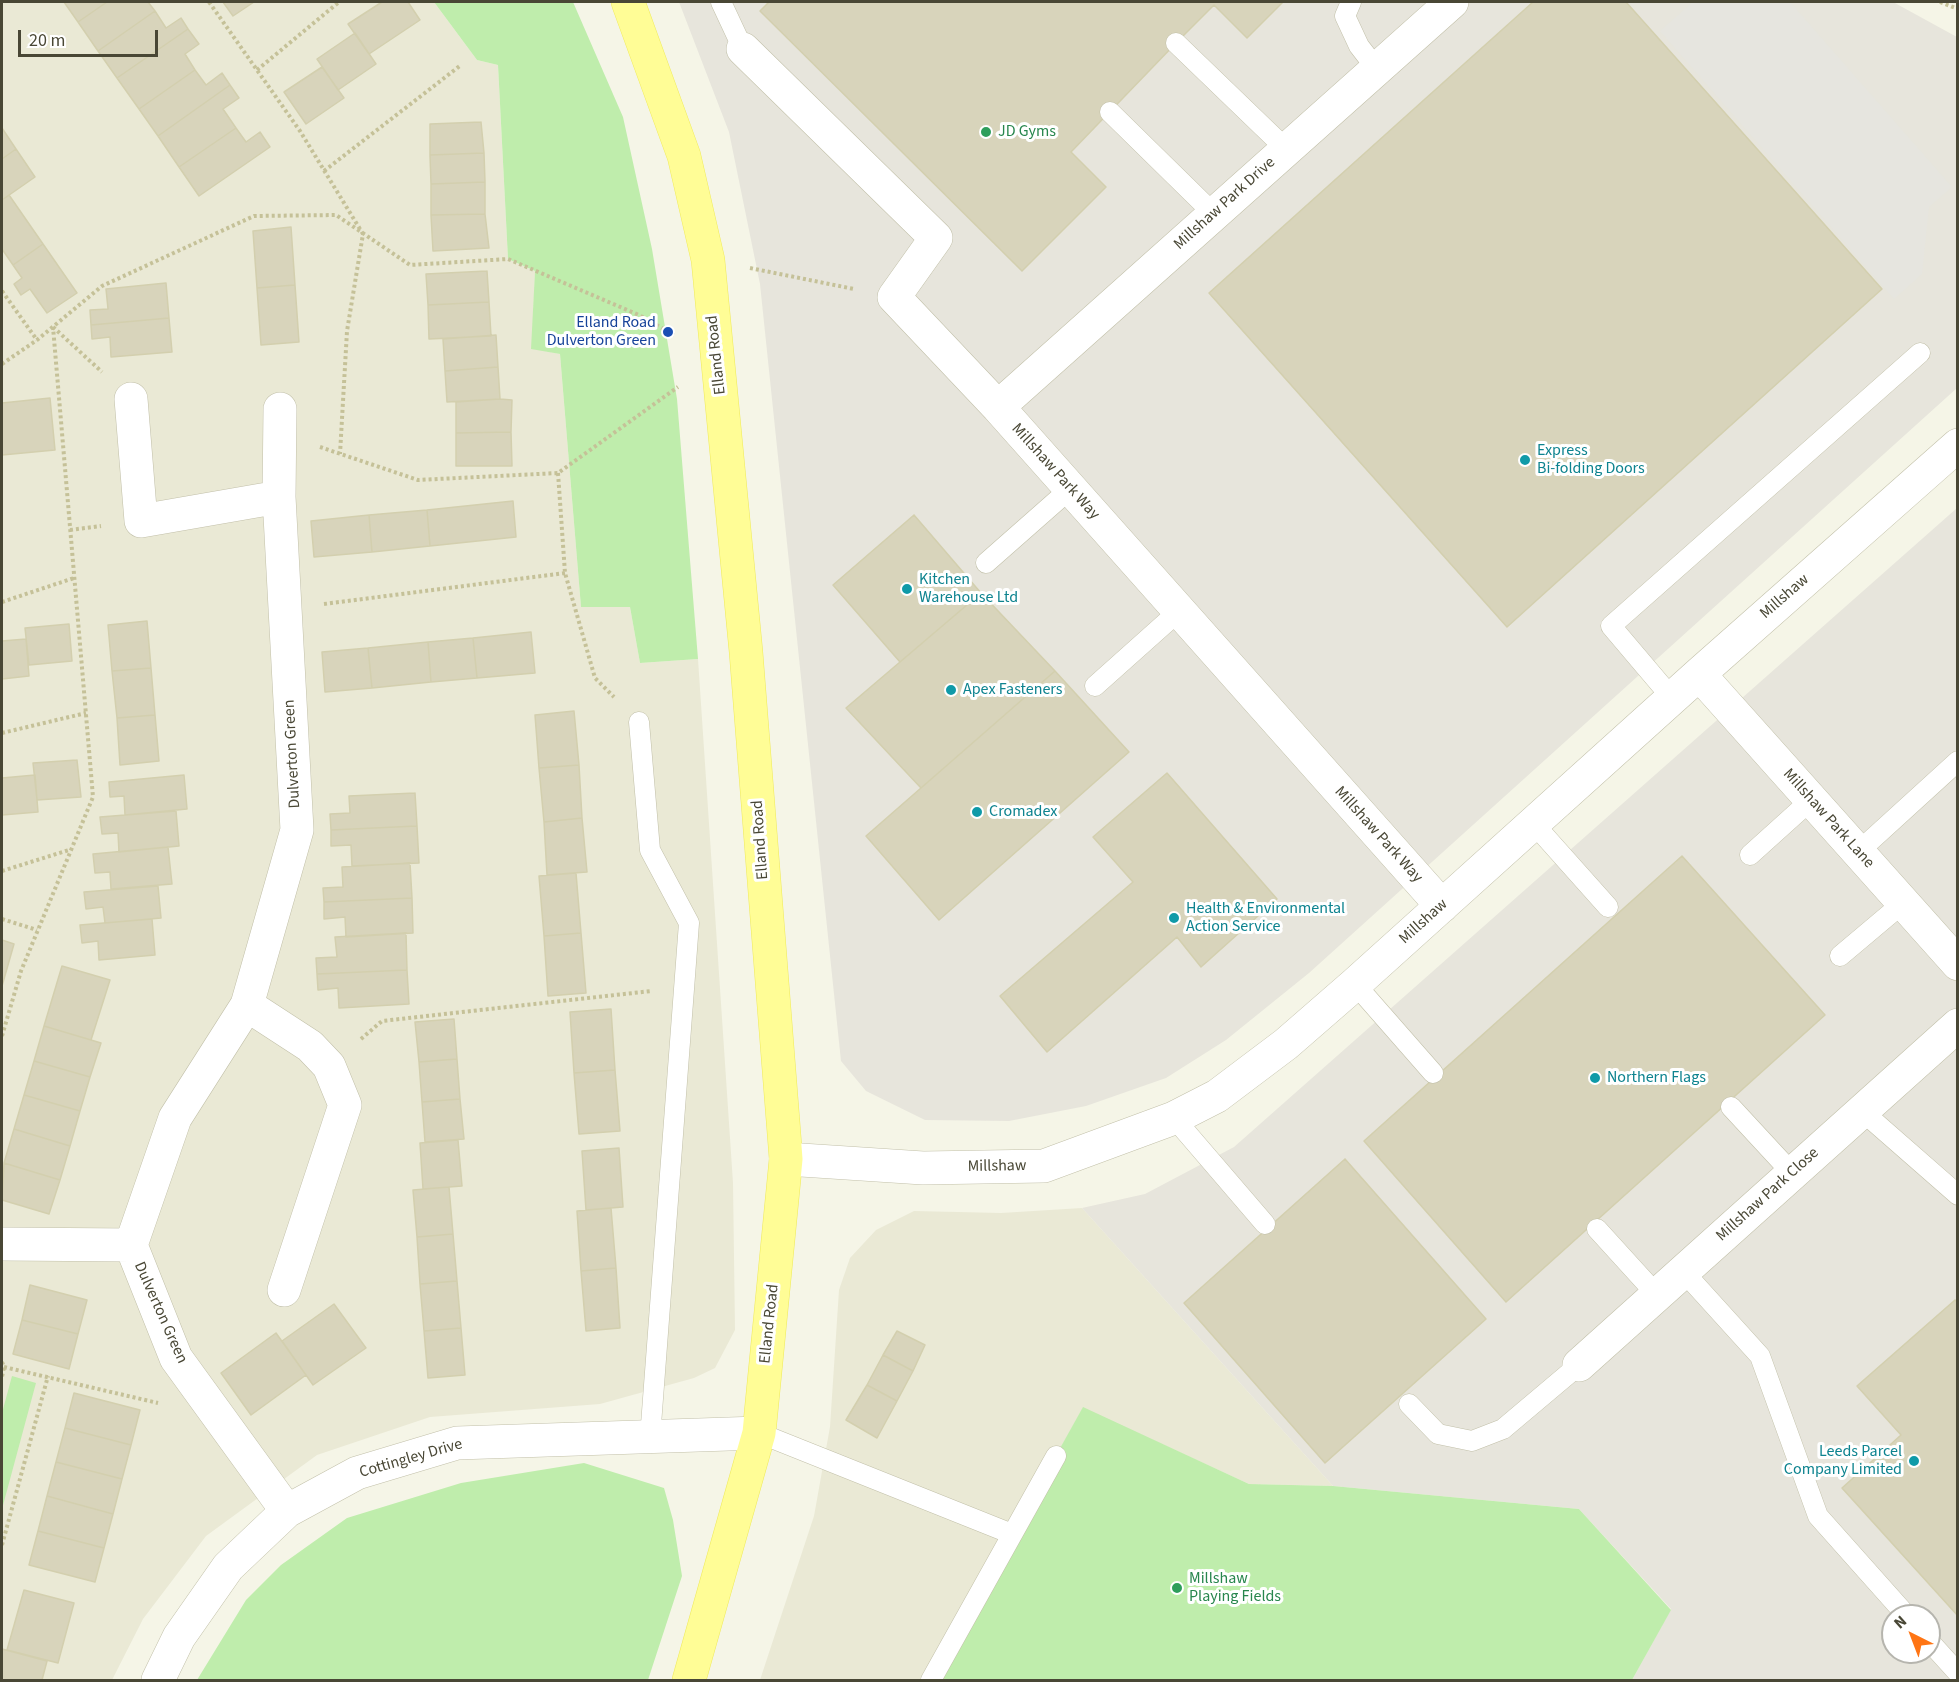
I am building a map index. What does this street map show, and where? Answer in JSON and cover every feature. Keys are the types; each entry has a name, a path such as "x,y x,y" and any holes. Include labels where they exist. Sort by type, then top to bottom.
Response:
{"main road":[{"name":"Elland Road","path":"628,2 684,156 708,260 746,652 786,1159 759,1433 689,1680"}],"street":[{"name":"Millshaw Park Drive","path":"998,407 1452,2"},
{"path":"743,49 936,238 894,297"},
{"name":"Millshaw Park Way","path":"894,297 998,407 1442,906"},
{"path":"131,399 141,521 279,497"},
{"name":"Dulverton Green","path":"279,421 279,497 297,830 247,1005 175,1118 131,1245 176,1358 287,1511"},
{"name":"Millshaw","path":"786,1159 923,1168 1044,1166 1174,1118 1217,1096 1286,1044 1355,984 1672,698 1958,445"},
{"name":"Millshaw Park Lane","path":"1699,674 1958,964"},
{"path":"247,1005 310,1046 329,1066 345,1105 284,1290"},
{"name":"Millshaw Park Close","path":"1579,1365 1958,1025"},
{"path":"2,1244 131,1245"},
{"name":"Cottingley Drive","path":"158,1680 179,1637 228,1567 287,1511 357,1473 456,1443 759,1433"}],"lane":[{"path":"721,2 743,49"},
{"path":"1351,2 1345,16 1359,46 1376,68"},
{"path":"1176,43 1286,149"},
{"path":"1110,112 1214,214"},
{"path":"1672,698 1611,626 1920,353"},
{"path":"986,563 1070,489"},
{"path":"1095,686 1179,611"},
{"path":"639,722 650,850 689,923 650,1438"},
{"path":"1858,852 1958,761"},
{"path":"1750,855 1811,800"},
{"path":"1534,824 1608,907"},
{"path":"1840,956 1903,903"},
{"path":"1355,984 1433,1073"},
{"path":"1731,1107 1792,1173"},
{"path":"1862,1111 1958,1196"},
{"path":"1174,1118 1265,1224"},
{"path":"1598,1229 1657,1295"},
{"path":"1683,1271 1760,1356 1818,1516 1896,1604"},
{"path":"1409,1404 1438,1434 1472,1441 1503,1429 1579,1365"},
{"path":"759,1433 1012,1534"},
{"path":"931,1680 1056,1456"},
{"path":"1941,1654 1958,1673"}],"path":[{"path":"209,2 257,70 363,234 347,331 340,454"},
{"path":"257,70 339,2"},
{"path":"1940,2 1958,9"},
{"path":"324,171 461,65"},
{"path":"2,364 37,340 102,286 254,216 336,215 410,265 508,259 639,315 717,358 558,473 418,480 340,454 279,421"},
{"path":"708,260 894,297"},
{"path":"2,291 37,340"},
{"path":"53,327 131,399"},
{"path":"2,1036 21,970 93,797 53,327"},
{"path":"558,473 565,573 595,678 639,722"},
{"path":"285,609 565,573"},
{"path":"2,602 74,578"},
{"path":"2,733 86,713"},
{"path":"2,871 69,850"},
{"path":"2,919 37,930"},
{"path":"329,1066 382,1021 684,987"},
{"path":"2,1362 4,1367 2,1377"},
{"path":"4,1367 220,1419"},
{"path":"2,1545 48,1376"}],"shaded area":[{"path":"2,2 434,2 477,60 498,65 508,259 535,271 532,348 560,354 581,607 630,607 640,663 698,659 733,1183 735,1330 715,1368 694,1378 600,1404 430,1417 317,1455 206,1536 143,1619 112,1680 2,1680"},
{"path":"679,2 1893,2 1957,37 1957,388 1309,973 1226,1040 1166,1078 1086,1106 1009,1121 925,1120 866,1091 841,1061 760,284 729,132"},
{"path":"1693,2 1790,2 1952,187 1929,207 1922,274 1894,299 1660,31"},
{"path":"1957,508 1957,1680 1632,1680 1671,1609 1579,1509 1333,1486 1082,1208 1145,1194 1234,1147"},
{"path":"1082,1208 1333,1486 1249,1484 1083,1408 931,1680 760,1680 814,1516 830,1427 839,1290 850,1258 876,1230 914,1211 1001,1213"}],"green space":[{"path":"434,2 573,2 623,117 652,249 677,399 698,659 640,663 630,607 581,607 560,354 531,349 535,271 508,259 498,65 477,60"},
{"path":"12,1376 36,1383 2,1509 2,1413"},
{"path":"1083,1407 1249,1484 1333,1486 1579,1509 1671,1610 1632,1680 931,1680"},
{"path":"584,1463 664,1488 673,1520 682,1576 648,1680 197,1680 246,1600 281,1565 347,1518 461,1483"}],"building":[{"path":"64,2 107,2 78,22"},
{"path":"107,2 148,2 155,11 98,51 78,22"},
{"path":"223,2 254,2 233,16"},
{"path":"382,2 408,2 420,20 369,54 348,24"},
{"name":"JD Gyms","path":"769,2 1283,2 1247,38 1214,5 1176,43 1071,152 1106,187 1022,271 760,11"},
{"name":"Express Bi-folding Doors","path":"1533,2 1626,2 1882,289 1507,627 1209,293"},
{"path":"155,11 166,28 181,18 188,29 117,78 98,51"},
{"path":"188,29 199,44 185,54 195,70 139,109 117,78"},
{"path":"355,33 376,64 338,90 317,59"},
{"path":"322,67 344,98 306,124 284,92"},
{"path":"195,70 206,85 222,73 230,85 158,136 139,109"},
{"path":"230,85 239,98 223,109 236,128 179,167 158,136"},
{"path":"481,122 484,153 430,155 430,124"},
{"path":"2,128 16,149 2,159"},
{"path":"236,128 246,142 260,132 270,147 199,196 179,167"},
{"path":"16,149 35,177 2,200 2,159"},
{"path":"484,153 485,182 431,184 430,155"},
{"path":"485,182 485,214 431,215 431,184"},
{"path":"9,195 43,244 13,265 2,249 2,200"},
{"path":"485,214 489,248 433,251 431,215"},
{"path":"291,227 295,285 257,288 253,231"},
{"path":"43,244 77,293 47,313 30,289 21,295 14,284 22,278 13,265"},
{"path":"487,271 489,302 428,305 426,274"},
{"path":"166,283 169,318 91,325 90,310 108,309 106,289"},
{"path":"295,285 299,342 261,345 257,288"},
{"path":"489,302 491,336 429,339 428,305"},
{"path":"169,318 172,352 111,357 110,337 92,339 91,325"},
{"path":"496,335 498,367 445,371 443,339"},
{"path":"498,367 500,399 447,402 445,371"},
{"path":"50,398 55,450 2,455 2,403"},
{"path":"512,400 511,432 456,433 456,402"},
{"path":"511,432 512,466 456,466 456,433"},
{"path":"513,501 516,537 430,546 427,510"},
{"path":"427,510 430,546 372,552 369,515"},
{"path":"369,515 372,552 314,557 311,521"},
{"name":"Kitchen Warehouse Ltd","path":"914,515 981,593 900,662 833,585"},
{"name":"Apex Fasteners","path":"981,593 1055,671 921,788 846,708"},
{"path":"147,621 151,668 112,671 108,625"},
{"path":"69,624 72,661 29,665 25,628"},
{"path":"531,632 535,673 477,678 473,638"},
{"path":"473,638 477,678 431,682 428,642"},
{"path":"26,639 29,676 2,679 2,641"},
{"path":"428,642 431,682 372,688 368,648"},
{"path":"368,648 372,688 325,692 322,652"},
{"path":"151,668 155,715 117,718 112,671"},
{"name":"Cromadex","path":"1055,671 1129,752 939,920 866,836"},
{"path":"574,711 579,765 539,768 535,715"},
{"path":"155,715 159,761 120,765 117,718"},
{"path":"77,760 81,797 37,800 33,763"},
{"path":"579,765 582,818 544,822 539,768"},
{"name":"Health & Environmental Action Service","path":"1167,773 1277,899 1201,967 1177,937 1047,1052 1000,996 1133,882 1093,837"},
{"path":"35,775 38,812 2,815 2,778"},
{"path":"184,775 187,809 125,815 124,796 110,797 109,782"},
{"path":"415,793 417,826 331,830 330,814 350,813 349,796"},
{"path":"176,811 179,846 119,852 118,833 102,834 100,817"},
{"path":"582,818 587,872 547,875 544,822"},
{"path":"417,826 419,863 352,866 351,845 331,846 331,830"},
{"path":"168,847 172,884 111,889 110,872 95,873 93,854"},
{"name":"Northern Flags","path":"1682,856 1825,1015 1506,1302 1364,1141"},
{"path":"410,863 412,898 324,902 323,888 343,887 342,867"},
{"path":"576,873 581,933 544,936 539,876"},
{"path":"158,886 161,918 105,923 103,907 86,909 84,892"},
{"path":"412,898 413,933 346,937 345,917 324,919 324,902"},
{"path":"152,919 155,955 99,960 98,941 82,943 80,925"},
{"path":"406,933 407,970 317,974 316,958 337,957 335,937"},
{"path":"581,933 586,993 548,996 544,936"},
{"path":"2,940 14,944 2,986"},
{"path":"62,966 110,980 91,1040 44,1026"},
{"path":"407,970 409,1004 339,1008 338,988 318,990 317,974"},
{"path":"611,1009 615,1070 574,1073 570,1012"},
{"path":"454,1019 457,1059 419,1062 415,1022"},
{"path":"44,1026 101,1043 90,1077 34,1061"},
{"path":"457,1059 460,1099 422,1102 419,1062"},
{"path":"34,1061 90,1077 80,1111 24,1095"},
{"path":"615,1070 620,1131 579,1134 574,1073"},
{"path":"24,1095 80,1111 70,1146 14,1129"},
{"path":"460,1099 464,1139 425,1142 422,1102"},
{"path":"14,1129 70,1146 60,1180 4,1163"},
{"path":"458,1140 462,1186 423,1189 420,1143"},
{"path":"619,1148 623,1207 586,1210 582,1151"},
{"path":"1345,1159 1486,1319 1325,1463 1184,1303"},
{"path":"4,1163 60,1180 49,1214 2,1200"},
{"path":"449,1187 453,1234 417,1237 413,1190"},
{"path":"611,1208 616,1268 581,1271 577,1211"},
{"path":"453,1234 457,1281 420,1284 417,1237"},
{"path":"616,1268 620,1328 586,1331 581,1271"},
{"path":"457,1281 461,1328 424,1331 420,1284"},
{"path":"30,1285 87,1300 78,1334 22,1320"},
{"name":"Leeds Parcel Company Limited","path":"1955,1300 1958,1303 1958,1616 1842,1488 1901,1435 1857,1386"},
{"path":"334,1304 366,1348 313,1385 282,1341"},
{"path":"22,1320 78,1334 69,1369 13,1354"},
{"path":"461,1328 465,1375 428,1378 424,1331"},
{"path":"897,1331 925,1345 913,1371 883,1355"},
{"path":"276,1333 306,1375 251,1415 221,1373"},
{"path":"883,1355 913,1371 897,1401 867,1385"},
{"path":"867,1385 897,1401 877,1438 846,1420"},
{"path":"74,1393 140,1410 131,1445 65,1428"},
{"path":"65,1428 131,1445 122,1479 56,1462"},
{"path":"56,1462 122,1479 113,1514 47,1496"},
{"path":"47,1496 113,1514 104,1548 38,1531"},
{"path":"38,1531 104,1548 95,1582 29,1565"},
{"path":"24,1590 74,1603 58,1663 7,1650"},
{"path":"2,1649 47,1661 42,1680 2,1680"}],"place":[{"name":"JD Gyms","path":"986,132"},
{"name":"Elland Road Dulverton Green","path":"668,332"},
{"name":"Express Bi-folding Doors","path":"1525,460"},
{"name":"Kitchen Warehouse Ltd","path":"907,589"},
{"name":"Apex Fasteners","path":"951,690"},
{"name":"Cromadex","path":"977,812"},
{"name":"Health & Environmental Action Service","path":"1174,918"},
{"name":"Northern Flags","path":"1595,1078"},
{"name":"Leeds Parcel Company Limited","path":"1914,1461"},
{"name":"Millshaw Playing Fields","path":"1177,1588"}]}
